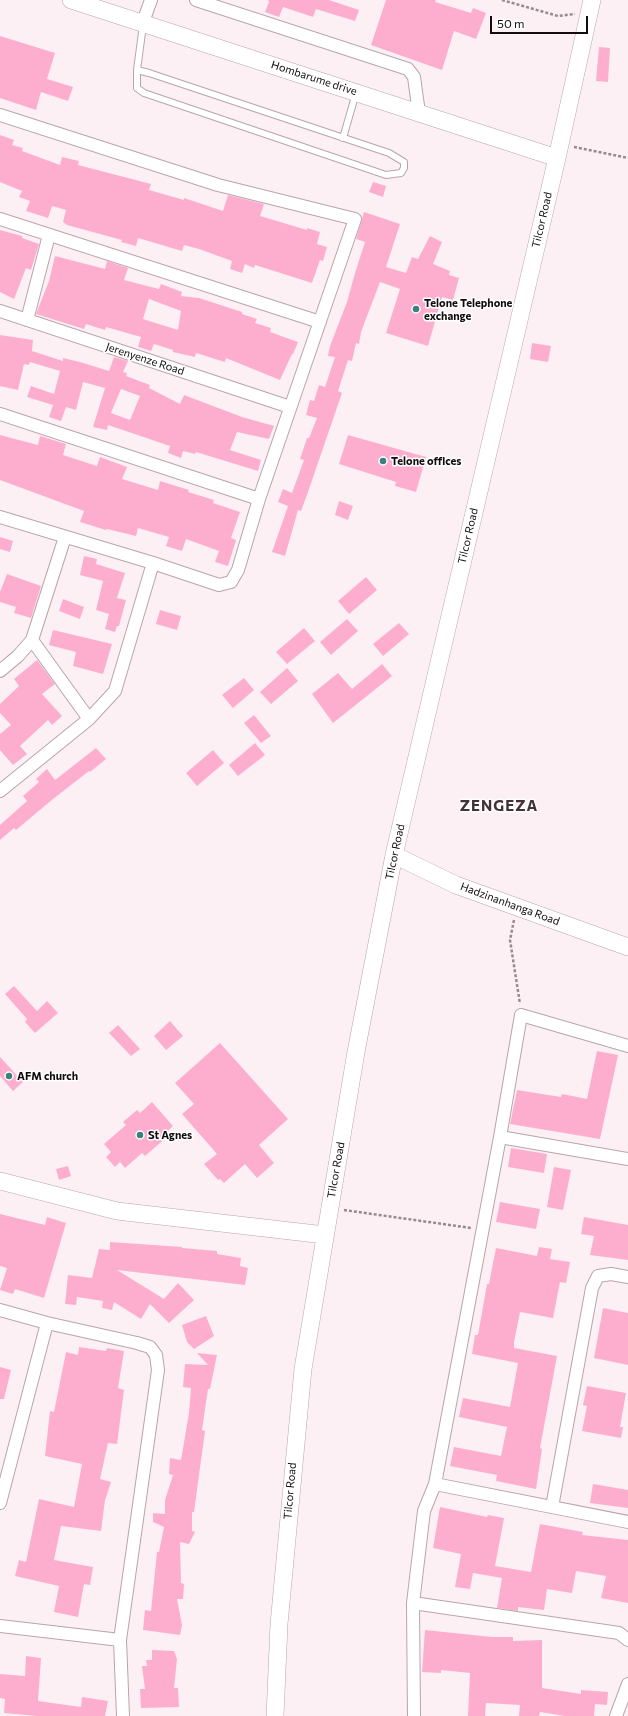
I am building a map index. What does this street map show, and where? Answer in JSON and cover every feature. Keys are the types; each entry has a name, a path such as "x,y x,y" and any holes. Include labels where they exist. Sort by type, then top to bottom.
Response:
{"street":[{"name":"Hombarume drive","path":"71,0 143,22 419,113 558,151"},
{"path":"143,22 151,0"},
{"path":"196,0 408,69 414,77 419,113"},
{"name":"Tilcor Road","path":"274,1716 279,1617 303,1369 356,1052 394,855 558,151 590,6"},
{"path":"0,115 218,185 355,219 259,499 238,570 231,582 220,585 153,563 0,517"},
{"path":"0,219 320,322"},
{"path":"26,320 48,235"},
{"name":"Jerenyenze Road","path":"0,311 290,407"},
{"path":"0,414 259,499"},
{"path":"0,671 18,656 32,640 65,537"},
{"path":"0,792 89,719 116,690 153,563"},
{"path":"32,640 89,719"},
{"name":"Hadzinanhanga Road","path":"394,855 456,885 628,947"},
{"path":"414,1716 413,1603 424,1512 435,1484 483,1230 521,1015 628,1046"},
{"path":"500,1137 628,1159"},
{"path":"0,1181 117,1210 325,1235"},
{"path":"552,1507 592,1288 598,1276 611,1274 628,1277"},
{"path":"0,1310 47,1323 137,1343 150,1347 156,1355 158,1370 120,1640 123,1716"},
{"path":"0,1503 47,1323"},
{"path":"435,1484 628,1522"},
{"path":"413,1603 619,1634 628,1640"},
{"path":"0,1626 120,1640"},
{"path":"616,1716 628,1684"}],"lane":[{"path":"137,70 396,156 404,162 401,173 386,175 144,93 137,88 137,70 143,22"},
{"path":"343,138 356,92"}],"path":[{"path":"502,0 558,16 590,6"},
{"path":"558,151 628,158"},
{"path":"516,907 510,940 521,1015"},
{"path":"329,1208 483,1230"}],"building":[{"path":"268,0 329,0 359,10 355,21 316,9 313,17 283,7 279,17 265,12 269,2"},
{"path":"386,0 436,0 435,2 471,13 473,8 486,13 476,39 454,31 442,70 371,45"},
{"path":"0,36 55,53 47,79 73,87 68,101 41,92 36,110 0,98"},
{"path":"599,47 610,48 608,82 596,81"},
{"path":"0,135 14,140 12,145 23,148 22,151 60,165 62,157 79,161 78,165 151,184 149,190 184,200 184,198 223,211 228,195 264,204 260,216 307,230 307,228 320,232 317,244 327,247 323,261 320,260 312,283 255,265 254,268 245,264 242,273 230,269 232,261 199,249 184,245 182,251 138,238 136,246 121,242 122,240 67,225 63,222 66,210 52,206 48,218 26,211 30,201 19,197 22,191 0,182"},
{"path":"373,182 386,186 383,197 369,192"},
{"path":"364,212 400,224 386,267 406,273 412,257 418,259 430,236 442,242 433,264 450,271 449,275 459,278 453,300 442,297 428,346 386,333 400,289 380,282 361,332 359,344 356,343 352,361 348,360 338,391 342,393 301,511 298,510 285,556 272,552 288,506 278,502 283,489 292,493 304,460 300,459 307,438 309,438 317,418 306,415 310,400 314,401 319,385 325,387 335,357 328,356 330,346 347,302 365,242 356,239"},
{"path":"0,230 22,236 22,238 39,244 31,270 26,268 14,299 0,292"},
{"path":"55,256 105,269 107,261 128,268 124,280 159,289 161,284 182,292 181,296 199,298 242,312 242,314 257,319 255,323 271,328 270,332 298,342 280,380 226,358 225,362 196,353 195,357 173,352 173,350 154,344 151,351 138,347 141,337 106,327 105,330 86,324 84,329 36,314 49,281","holes":["149,299 181,311 178,330 143,319"]},
{"path":"0,335 33,340 32,351 63,361 63,358 109,371 114,357 128,361 123,372 127,373 126,376 150,385 149,388 180,404 184,395 242,417 274,426 269,439 237,432 230,450 261,460 258,471 196,452 195,454 183,451 181,458 168,453 170,446 108,425 107,430 93,427 105,388 83,382 76,410 66,407 61,421 49,417 53,405 27,397 31,386 54,394 60,371 30,362 29,365 24,364 18,390 0,386","holes":["121,389 140,396 130,420 111,413"]},
{"path":"532,343 551,346 548,362 530,359"},
{"path":"0,435 38,445 40,436 66,444 63,455 97,466 100,457 127,467 122,479 158,490 160,481 189,490 188,492 214,500 213,503 240,512 231,538 236,540 228,566 215,562 219,551 186,539 182,551 166,546 169,537 138,528 136,536 106,530 80,522 84,511 0,480"},
{"name":"Telone offices","path":"348,435 426,457 416,492 395,486 396,482 339,464"},
{"path":"339,501 353,506 348,520 335,515"},
{"path":"0,537 13,541 10,552 0,549"},
{"path":"84,556 97,559 96,564 125,573 117,598 126,600 119,626 117,626 115,632 105,629 109,614 96,610 103,581 80,575"},
{"path":"7,574 41,586 31,618 14,613 16,607 0,602 0,592"},
{"path":"366,577 377,590 349,614 338,601"},
{"path":"63,599 84,607 80,619 59,611"},
{"path":"160,610 181,616 177,630 156,624"},
{"path":"347,619 358,631 331,655 320,642"},
{"path":"399,623 409,634 383,656 373,644"},
{"path":"304,628 315,641 287,664 276,652"},
{"path":"53,630 112,644 103,674 73,666 76,652 49,645"},
{"path":"37,660 55,684 42,694 62,716 52,725 48,720 20,746 27,754 13,765 0,750 0,734 11,725 0,713 0,704 19,686 14,679"},
{"path":"382,664 392,676 333,723 312,694 338,673 352,689"},
{"path":"287,668 298,681 271,704 260,692"},
{"path":"244,678 254,690 233,708 222,695"},
{"path":"254,715 271,736 261,743 244,723"},
{"path":"255,743 265,755 238,776 229,765"},
{"path":"96,748 106,759 53,799 16,830 14,828 0,840 0,825 27,801 23,796 39,782 36,779 47,769 55,780"},
{"path":"213,750 224,763 197,786 186,773"},
{"path":"14,986 37,1011 47,1001 58,1013 35,1033 25,1022 27,1019 5,994"},
{"path":"170,1021 183,1036 166,1050 154,1036"},
{"path":"118,1025 140,1049 131,1056 109,1033"},
{"path":"220,1043 288,1119 259,1145 274,1163 257,1178 245,1164 224,1183 220,1179 218,1180 204,1164 217,1154 182,1114 194,1104 175,1083"},
{"path":"597,1051 618,1055 600,1139 510,1124 517,1090 561,1097 562,1094 587,1099"},
{"name":"AFM church","path":"0,1057 23,1082 13,1091 0,1076"},
{"name":"St Agnes","path":"152,1102 173,1126 165,1134 167,1137 145,1156 142,1153 125,1168 120,1162 115,1167 106,1157 111,1152 104,1144 126,1125 123,1122 137,1110 140,1113"},
{"path":"511,1148 547,1154 544,1173 508,1167"},
{"path":"68,1166 71,1176 59,1180 56,1169"},
{"path":"554,1167 571,1170 563,1210 547,1207"},
{"path":"500,1202 540,1209 536,1229 496,1222"},
{"path":"0,1214 45,1225 47,1217 66,1223 44,1298 15,1289 13,1294 0,1290 7,1268 0,1266"},
{"path":"584,1217 628,1225 628,1260 590,1255 594,1236 581,1234"},
{"path":"110,1242 217,1251 217,1254 241,1258 240,1266 248,1268 245,1285 117,1270 164,1299 178,1283 194,1300 169,1323 150,1304 141,1319 114,1302 112,1310 102,1308 103,1301 77,1297 76,1305 65,1304 68,1275 92,1278 99,1249 110,1250"},
{"path":"539,1247 552,1249 550,1259 570,1262 566,1283 560,1282 553,1318 520,1312 514,1342 514,1348 557,1356 540,1448 542,1449 536,1489 496,1481 497,1475 450,1466 454,1447 501,1456 507,1427 459,1417 463,1398 510,1407 518,1363 472,1354 475,1335 478,1335 487,1284 489,1284 496,1248 537,1256"},
{"path":"603,1308 628,1313 628,1365 594,1358"},
{"path":"206,1316 214,1336 194,1349 187,1342 182,1325"},
{"path":"79,1347 106,1351 107,1348 124,1351 118,1388 124,1390 117,1444 108,1443 100,1479 111,1482 105,1500 101,1531 61,1526 54,1560 93,1567 90,1585 84,1584 78,1617 54,1612 59,1586 15,1576 19,1560 26,1562 39,1499 74,1507 82,1464 45,1456 50,1411 54,1412 66,1352 78,1355"},
{"path":"197,1353 217,1355 210,1389 208,1389 202,1430 205,1431 194,1512 192,1512 192,1531 195,1532 189,1544 180,1542 181,1583 184,1584 183,1599 177,1599 182,1625 180,1635 143,1630 145,1610 151,1611 157,1552 159,1552 164,1527 153,1522 153,1513 165,1514 165,1500 173,1475 169,1474 170,1458 181,1460 189,1413 191,1388 183,1387 185,1364 208,1365"},
{"path":"0,1367 11,1370 4,1399 0,1399"},
{"path":"587,1386 626,1393 620,1427 623,1427 621,1438 582,1431 587,1406 583,1405"},
{"path":"593,1484 628,1490 628,1508 590,1503"},
{"path":"440,1507 487,1517 488,1515 504,1518 495,1566 531,1572 540,1524 583,1532 582,1535 628,1540 628,1603 601,1598 606,1576 576,1571 572,1593 547,1589 544,1610 518,1607 518,1611 497,1608 502,1578 473,1573 470,1589 455,1587 461,1554 433,1548"},
{"path":"425,1630 492,1637 513,1637 513,1641 542,1640 542,1688 581,1694 581,1690 608,1692 607,1705 595,1704 594,1716 565,1716 540,1712 539,1716 519,1716 520,1705 486,1703 485,1716 468,1716 470,1673 441,1670 441,1673 422,1672"},
{"path":"152,1650 174,1651 177,1659 174,1688 178,1688 179,1707 141,1708 140,1689 145,1689 142,1666 147,1666 146,1660 152,1660"},
{"path":"26,1656 41,1658 38,1701 81,1707 82,1697 108,1701 105,1716 37,1716 4,1713 5,1699 0,1698 0,1674 25,1676"}],"place":[{"name":"Telone Telephone exchange","path":"416,309"},
{"name":"Telone offices","path":"383,461"},
{"name":"AFM church","path":"9,1076"},
{"name":"St Agnes","path":"140,1135"}],"district":[{"name":"ZENGEZA","path":"499,806"}]}
